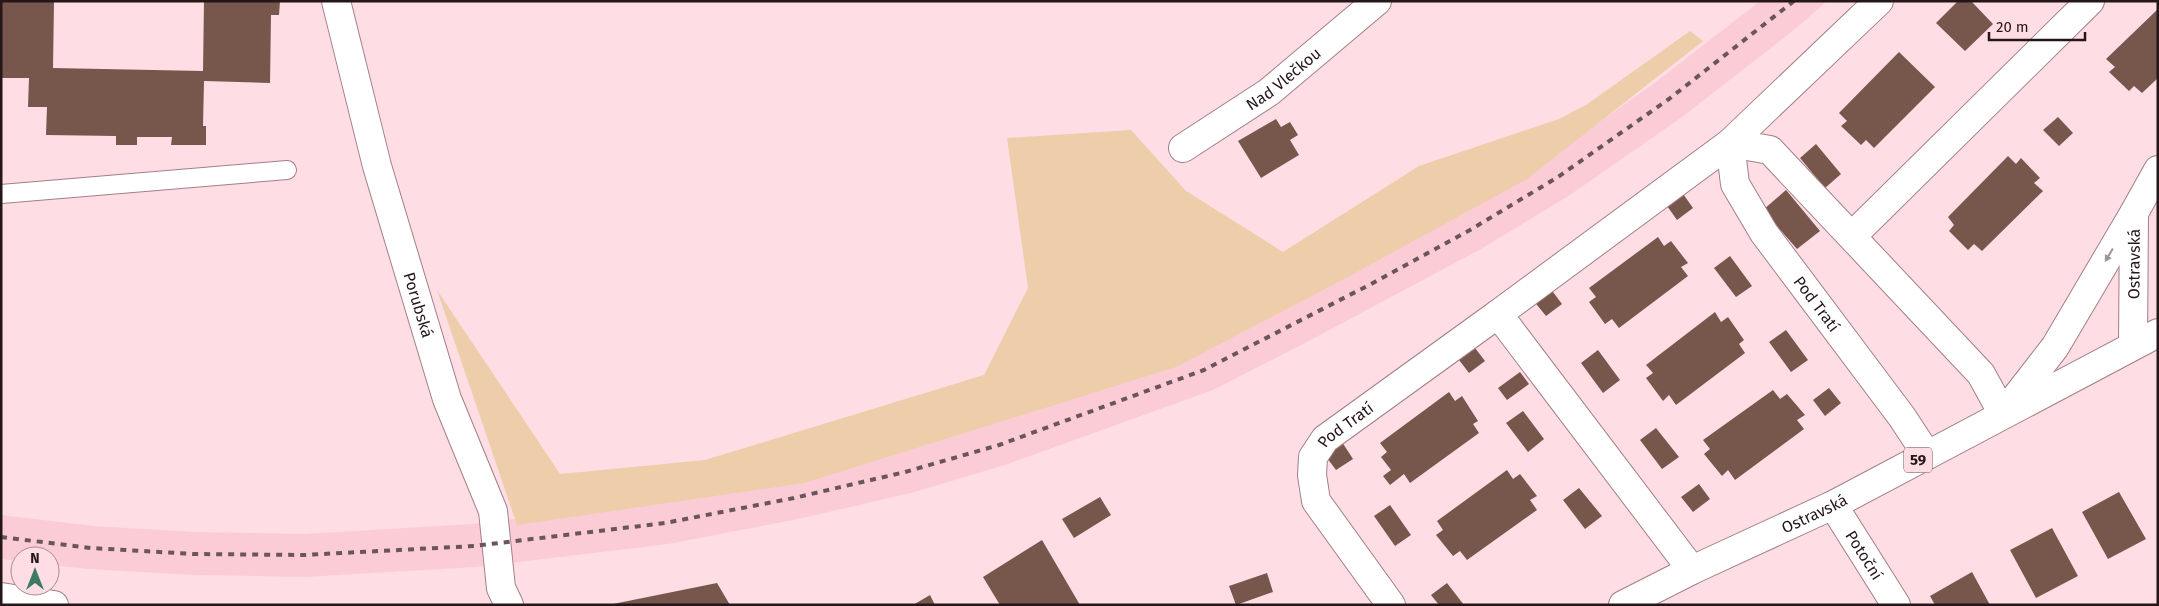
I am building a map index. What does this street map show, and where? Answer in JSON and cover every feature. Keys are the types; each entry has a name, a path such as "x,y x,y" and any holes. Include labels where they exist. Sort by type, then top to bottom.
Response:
{"street":[{"name":"Porubská","path":"336,1 377,166 447,399 493,510 501,588 509,605"},
{"name":"Nad Vlečkou","path":"1183,148 1269,92 1377,1"},
{"name":"Pod Tratí","path":"1391,605 1316,501 1312,475 1313,457 1325,439 1730,143 1879,1"},
{"path":"1852,236 2090,1"},
{"name":"Pod Tratí","path":"1730,143 1735,184 1764,233 1902,417 1928,455"},
{"path":"1730,143 1770,150 1981,374 2003,414"},
{"name":"Ostravská","path":"2003,414 2054,347 2158,170"},
{"name":"Ostravská","path":"2134,213 2134,344"},
{"path":"1498,314 1692,570"},
{"name":"Ostravská","path":"1623,605 1692,570 1833,505 2134,344 2158,333"},
{"name":"Potoční","path":"1833,505 1896,605"},
{"path":"1,597 54,605"}],"lane":[{"path":"1,194 287,170"}],"shaded area":[{"path":"1760,1 1827,1 1794,30 1682,117 1570,195 1481,249 1213,390 1005,465 911,493 798,519 668,544 476,567 305,577 194,575 60,566 60,546 10,546 10,560 1,559 1,515 93,526 195,532 304,534 472,524 662,501 1547,159 1656,82"},
{"path":"1690,31 1703,41 1527,179 1346,278 1176,367 804,483 517,525 437,290 560,474 705,460 984,375 1028,288 1007,138 1131,130 1186,191 1283,252 1419,166 1559,119 1586,105"}],"building":[{"path":"1,1 54,1 53,68 203,71 204,1 280,1 279,15 271,15 270,83 204,81 203,126 206,126 206,145 171,145 172,137 137,137 137,145 116,145 116,136 46,135 47,107 28,107 29,78 1,78"},
{"path":"1958,1 1971,1 1993,24 1965,51 1936,23"},
{"path":"2158,9 2158,78 2142,93 2134,86 2129,91 2109,72 2115,67 2106,59"},
{"path":"1899,52 1935,87 1874,148 1866,140 1861,145 1841,126 1847,121 1839,113"},
{"path":"2058,117 2073,133 2059,146 2043,130"},
{"path":"1276,119 1281,127 1290,122 1298,135 1290,140 1299,155 1261,178 1238,141"},
{"path":"1816,144 1841,174 1825,188 1800,158"},
{"path":"2008,156 2016,164 2021,158 2040,178 2034,183 2043,191 1982,251 1974,244 1968,250 1949,231 1954,225 1948,217"},
{"path":"1786,190 1820,231 1797,249 1763,210"},
{"path":"1681,191 1693,208 1677,220 1665,203"},
{"path":"1658,237 1664,246 1671,241 1688,263 1681,267 1688,276 1619,328 1612,319 1605,324 1589,302 1596,297 1589,288"},
{"path":"1730,256 1752,286 1736,297 1714,268"},
{"path":"1550,288 1562,304 1546,316 1533,300"},
{"path":"1715,312 1721,322 1728,317 1744,340 1739,344 1745,353 1676,405 1669,395 1663,401 1646,378 1653,373 1646,365"},
{"path":"1786,330 1808,360 1791,372 1769,342"},
{"path":"1472,344 1485,361 1469,373 1456,356"},
{"path":"1598,350 1620,380 1603,393 1581,363"},
{"path":"1520,372 1529,384 1507,400 1498,388"},
{"path":"1829,388 1841,403 1825,416 1813,400"},
{"path":"1773,390 1780,399 1787,394 1805,415 1797,420 1804,429 1735,480 1728,470 1722,476 1704,454 1710,449 1703,440"},
{"path":"1449,392 1455,401 1462,396 1478,421 1473,424 1479,433 1410,483 1404,474 1390,485 1383,476 1391,470 1381,457 1387,452 1380,443"},
{"path":"1523,411 1544,439 1528,452 1506,423"},
{"path":"1656,428 1679,457 1662,469 1640,440"},
{"path":"1342,442 1353,459 1336,470 1324,454"},
{"path":"1507,470 1513,479 1520,474 1537,496 1530,500 1537,510 1467,560 1460,551 1453,556 1436,535 1443,530 1437,521"},
{"path":"1699,484 1710,499 1693,512 1681,497"},
{"path":"1579,488 1602,516 1585,529 1563,500"},
{"path":"2119,492 2146,539 2108,559 2082,512"},
{"path":"1100,497 1111,515 1074,538 1062,519"},
{"path":"1390,505 1411,535 1395,546 1374,516"},
{"path":"2052,528 2078,576 2036,598 2010,550"},
{"path":"1042,540 1080,605 1000,605 983,577"},
{"path":"1972,572 1990,605 1935,605 1930,596"},
{"path":"1267,573 1273,592 1236,605 1229,586"},
{"path":"717,583 730,605 613,605 613,604"},
{"path":"1447,583 1464,605 1439,605 1431,595"},
{"path":"930,595 935,605 913,605"}],"railway":[{"path":"1,537 91,548 194,554 304,555 474,546 665,523 794,498 905,472 999,445 1204,370 1371,284 1470,230 1558,177 1669,99 1794,1"}]}
